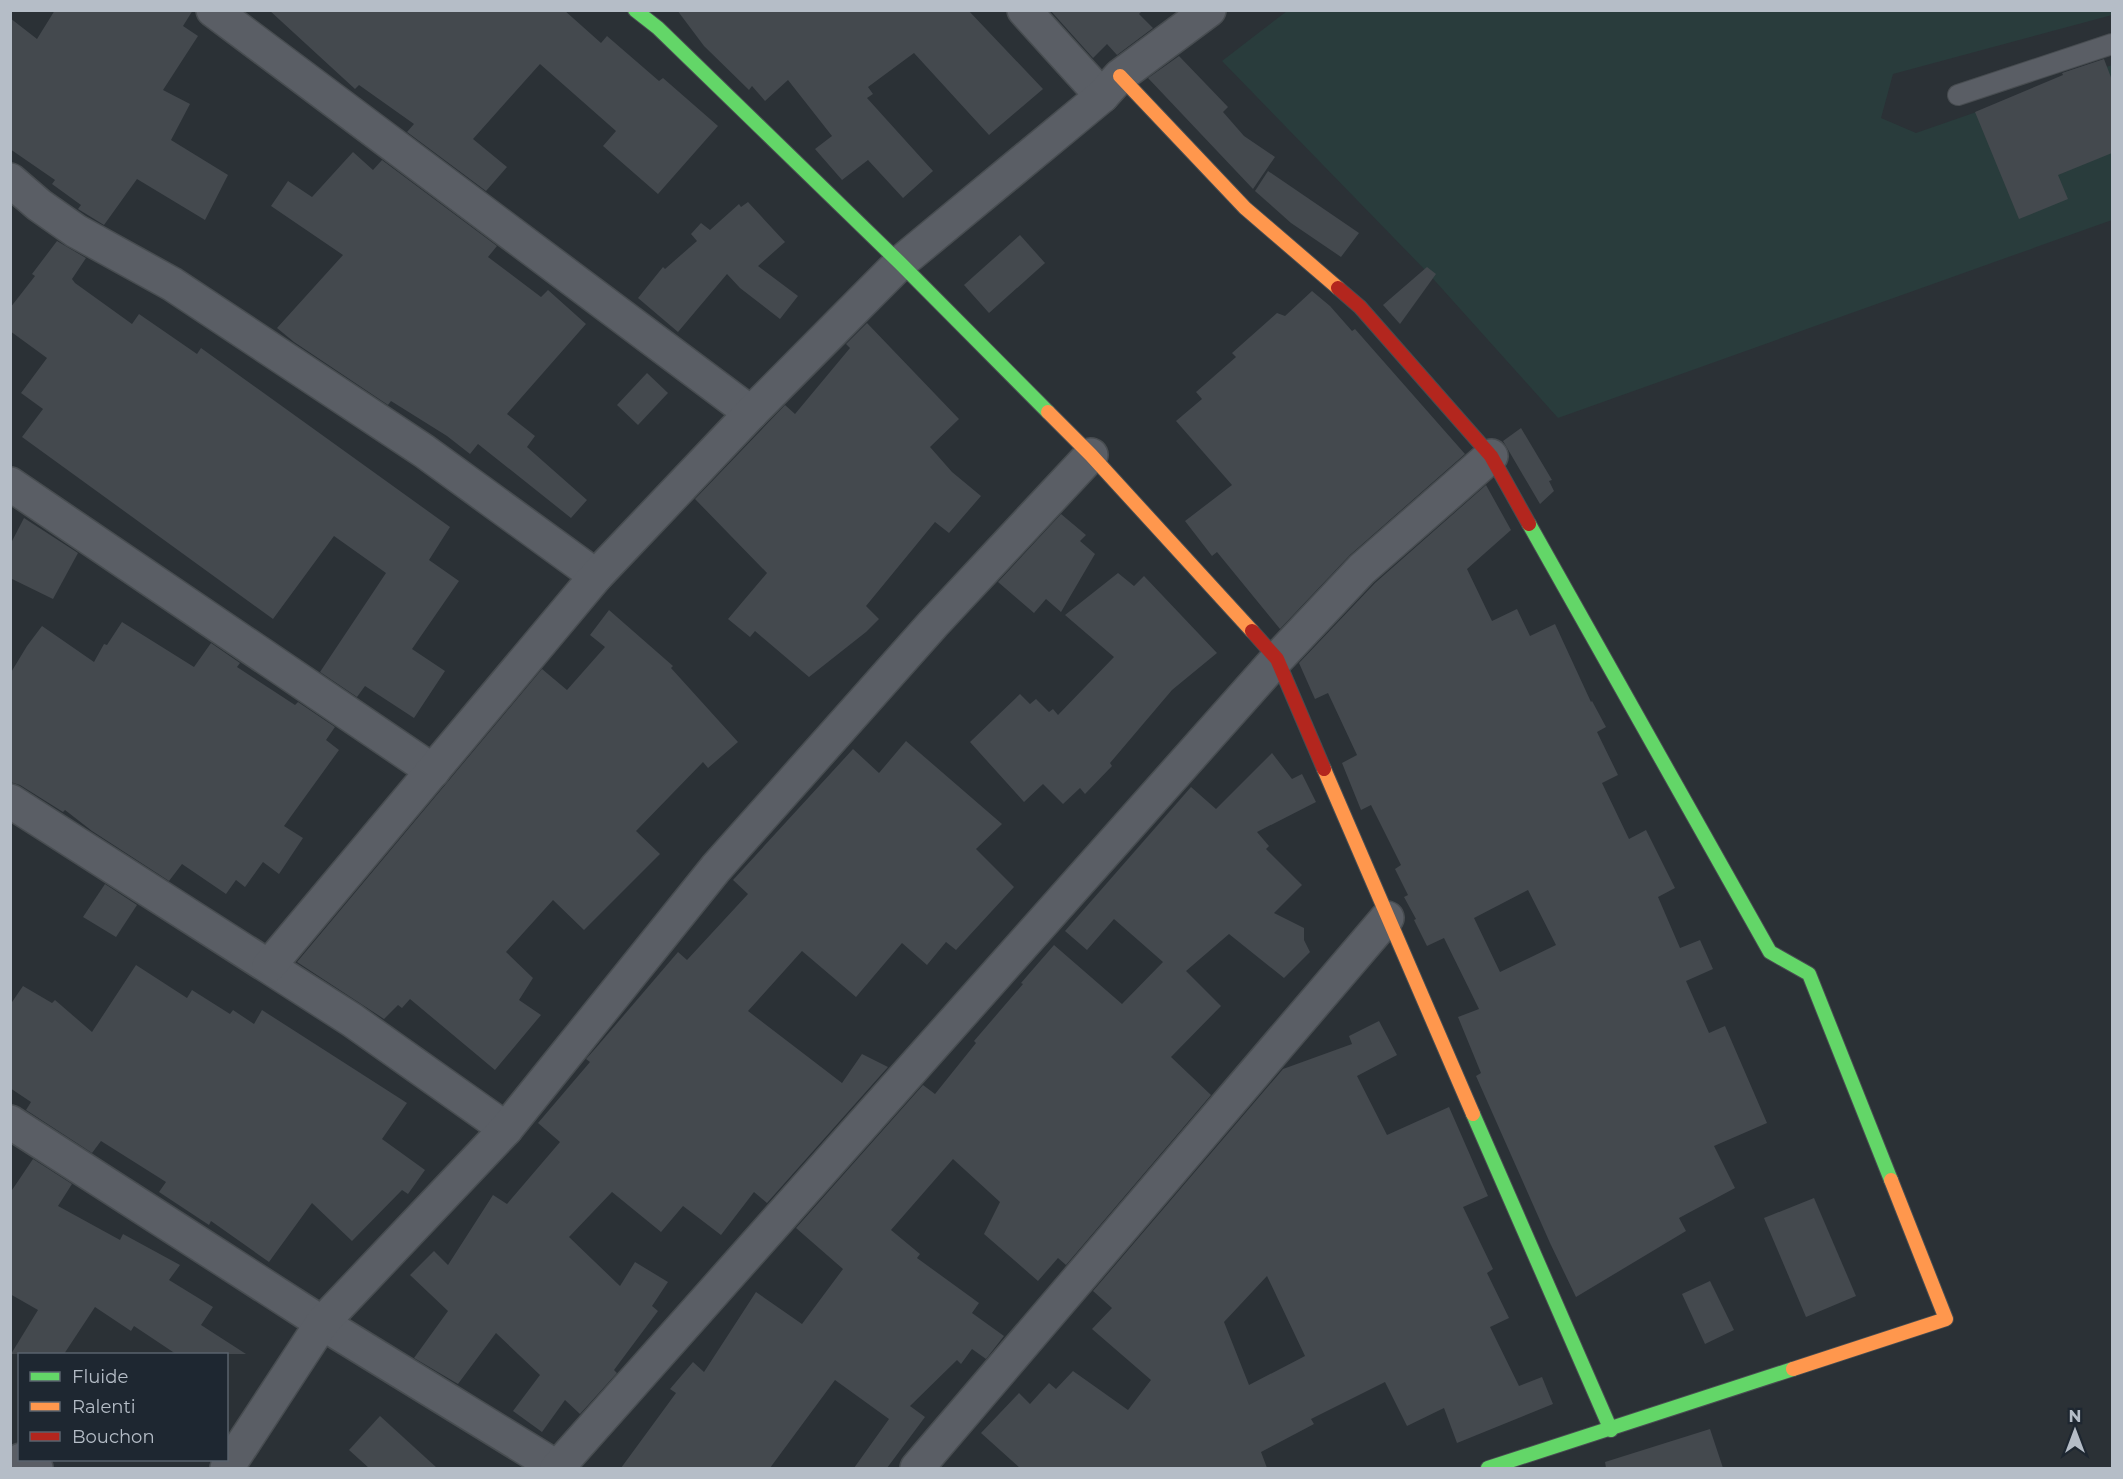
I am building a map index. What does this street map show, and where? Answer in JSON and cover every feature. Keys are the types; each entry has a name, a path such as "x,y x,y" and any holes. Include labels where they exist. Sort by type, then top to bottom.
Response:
{"street":[{"path":"213,10 752,413"},
{"path":"635,10 666,36 900,263 1091,455 1277,659 1387,918 1611,1430"},
{"path":"1024,10 1245,208 1360,307 1491,456 1770,952 1809,974 1946,1319 1611,1430 1488,1468"},
{"path":"269,966 596,576 752,413 900,263 1111,86 1209,10"},
{"path":"10,180 39,205 76,231 172,284 414,444 596,576"},
{"path":"227,1468 322,1323 506,1129 716,868 933,624 1091,455"},
{"path":"10,1122 322,1323 558,1468 1277,659 1362,569 1491,456"},
{"path":"10,484 433,771"},
{"path":"10,801 352,1020 506,1129"},
{"path":"917,1468 1387,918"}],"lane":[{"path":"1958,95 2112,44"}],"shaded area":[{"path":"1287,11 2112,11 2112,15 1893,74 1881,118 1916,133 2112,65 2112,220 1558,418 1427,272 1222,61"}],"building":[{"path":"55,10 193,10 183,26 198,36 163,90 190,104 171,140 228,175 205,220 137,179 104,225 78,209 81,205 52,184 55,180 10,149 10,18 37,39"},
{"path":"269,10 564,10 601,43 607,36 659,81 663,78 718,126 658,194 603,146 616,131 540,64 473,139 507,167 486,191 407,132 414,124 359,85 355,89"},
{"path":"677,10 968,10 1043,89 989,135 914,53 868,87 873,94 867,98 933,171 903,198 868,160 842,180 815,149 832,136 788,80 765,101 752,86 749,90 704,46"},
{"path":"1050,10 1143,10 1139,14 1153,28 1117,55 1107,44 1093,58"},
{"path":"1179,56 1228,107 1223,112 1244,136 1275,157 1253,189 1148,78"},
{"path":"2104,59 2112,80 2112,153 2058,175 2068,199 2019,219 1975,112 2063,75 2062,73"},
{"path":"353,152 373,170 382,160 497,246 488,257 541,297 548,290 586,324 507,414 535,436 527,447 587,500 571,518 478,444 470,454 447,436 391,401 388,405 294,342 277,328 343,255 271,206 288,181 312,197"},
{"path":"1268,171 1359,233 1341,257 1291,223 1255,191"},
{"path":"748,202 785,242 758,266 798,296 780,319 740,288 727,274 678,332 638,298 663,267 665,269 697,241 691,234 701,223 710,230 739,204 741,207"},
{"path":"1020,235 1045,263 989,313 964,285"},
{"path":"57,241 86,258 72,279 75,283 132,324 139,314 197,354 201,348 450,527 429,560 459,581 412,649 445,671 414,718 365,686 357,697 320,672 386,573 334,536 273,619 22,437 43,409 21,393 47,358 10,331 10,308 35,276 32,274"},
{"path":"1427,267 1436,274 1400,324 1383,305"},
{"path":"1312,291 1330,306 1352,331 1355,329 1465,454 1350,555 1280,629 1217,552 1212,556 1185,521 1232,485 1176,421 1202,399 1196,392 1236,357 1232,353 1277,313 1285,316"},
{"path":"867,323 959,419 930,447 952,472 981,496 949,533 935,522 866,606 879,619 809,677 755,631 750,637 728,619 767,573 695,499 785,405 795,414 850,348 846,344"},
{"path":"647,373 668,393 638,425 617,405"},
{"path":"1521,428 1552,480 1549,481 1554,491 1540,504 1503,441"},
{"path":"1486,485 1511,530 1467,569 1492,621 1517,609 1530,636 1555,624 1591,702 1606,727 1597,732 1618,775 1602,783 1629,839 1646,830 1675,888 1658,897 1680,948 1700,940 1713,969 1686,981 1709,1033 1725,1026 1767,1123 1714,1146 1735,1188 1679,1218 1686,1231 1576,1297 1476,1076 1481,1073 1458,1017 1479,1009 1444,938 1427,946 1404,897 1408,895 1395,869 1401,865 1371,805 1361,810 1342,763 1357,755 1328,693 1315,699 1299,663 1375,583","holes":["1528,890 1556,945 1500,972 1474,918"]},
{"path":"1061,514 1086,535 1080,541 1095,554 1061,612 1046,599 1034,613 998,582"},
{"path":"24,518 78,553 53,599 10,578 10,545"},
{"path":"1118,573 1134,586 1144,576 1217,653 1172,690 1110,763 1112,766 1085,794 1080,788 1063,804 1043,784 1024,802 970,742 1020,694 1030,704 1036,699 1049,712 1053,709 1058,715 1114,657 1065,615"},
{"path":"609,610 673,666 671,668 738,742 708,768 703,762 636,831 660,854 584,930 553,900 506,952 533,978 519,1000 541,1015 495,1070 410,999 402,1008 398,1005 384,1019 297,962 542,669 567,690 605,647 590,635"},
{"path":"122,622 194,667 211,643 240,663 237,667 295,705 298,702 335,727 326,740 339,750 284,826 303,838 279,874 263,862 245,887 236,880 226,894 182,864 169,881 92,831 65,810 63,812 20,785 10,782 10,674 27,646 42,626 94,662 104,644 107,645"},
{"path":"906,741 1002,824 976,849 1014,887 956,950 946,942 927,965 902,943 856,997 802,951 748,1011 842,1083 862,1054 888,1067 767,1203 754,1192 721,1235 683,1206 661,1232 612,1192 569,1237 620,1286 635,1262 668,1282 652,1306 658,1311 614,1370 617,1373 580,1414 565,1400 542,1432 513,1411 540,1375 496,1333 458,1384 414,1358 448,1311 410,1275 434,1251 448,1265 493,1195 507,1204 560,1142 538,1123 590,1062 586,1059 678,952 687,960 748,894 733,880 853,749 879,773"},
{"path":"1272,753 1292,779 1302,774 1316,802 1257,832 1269,846 1266,849 1302,885 1274,913 1304,928 1304,940 1310,952 1284,978 1229,934 1186,971 1221,1006 1171,1057 1211,1095 1066,1265 1058,1258 1038,1281 984,1234 1000,1202 953,1159 891,1230 920,1254 917,1258 979,1303 972,1313 1004,1336 986,1359 972,1349 961,1364 957,1360 910,1406 925,1417 887,1468 854,1468 889,1419 835,1380 770,1468 621,1468 676,1393 670,1389 693,1362 704,1372 756,1292 802,1324 843,1269 796,1228 923,1085 935,1094 976,1043 974,1041 1054,945 1122,1004 1163,962 1114,919 1087,950 1065,931 1191,787 1216,809"},
{"path":"105,884 137,905 116,937 83,917"},
{"path":"136,965 187,998 192,990 230,1014 233,1010 254,1024 262,1010 407,1103 382,1139 425,1170 408,1194 402,1190 352,1241 312,1203 269,1262 211,1221 209,1225 159,1192 166,1182 101,1141 92,1153 26,1110 31,1102 10,1088 10,1005 23,986 52,1003 55,1000 92,1032"},
{"path":"1379,1021 1397,1055 1357,1076 1387,1135 1449,1107 1488,1196 1463,1207 1493,1269 1487,1273 1509,1318 1490,1327 1519,1386 1542,1377 1553,1404 1457,1443 1444,1408 1407,1426 1385,1382 1311,1419 1314,1424 1261,1452 1267,1468 1020,1468 981,1433 1019,1393 1030,1404 1049,1383 1056,1389 1073,1371 1128,1410 1151,1380 1092,1329 1112,1308 1093,1291 1283,1069 1352,1044 1349,1036","holes":["1267,1276 1305,1356 1249,1385 1224,1322"]},
{"path":"33,1159 72,1184 58,1206 120,1240 123,1234 180,1265 169,1280 213,1307 201,1325 246,1354 174,1353 134,1326 131,1331 95,1307 65,1353 11,1354 38,1310 10,1294 10,1193"},
{"path":"1814,1198 1856,1296 1806,1317 1764,1218"},
{"path":"1710,1281 1734,1330 1705,1344 1682,1294"},
{"path":"380,1416 437,1468 369,1468 349,1450"},
{"path":"1710,1429 1723,1468 1606,1468 1605,1462"}],"traffic: fast":[{"path":"635,10 658,28 900,263 1048,412"},
{"path":"1529,524 1770,952 1809,974 1891,1180"},
{"path":"1473,1114 1611,1430"},
{"path":"1488,1468 1793,1369"}],"traffic: slow":[{"path":"1120,76 1245,208 1338,288"},
{"path":"1048,412 1091,455 1252,631"},
{"path":"1324,769 1473,1114"},
{"path":"1793,1369 1946,1319 1891,1180"}],"traffic: jam":[{"path":"1338,288 1360,307 1491,456 1529,524"},
{"path":"1252,631 1277,659 1324,769"}]}
